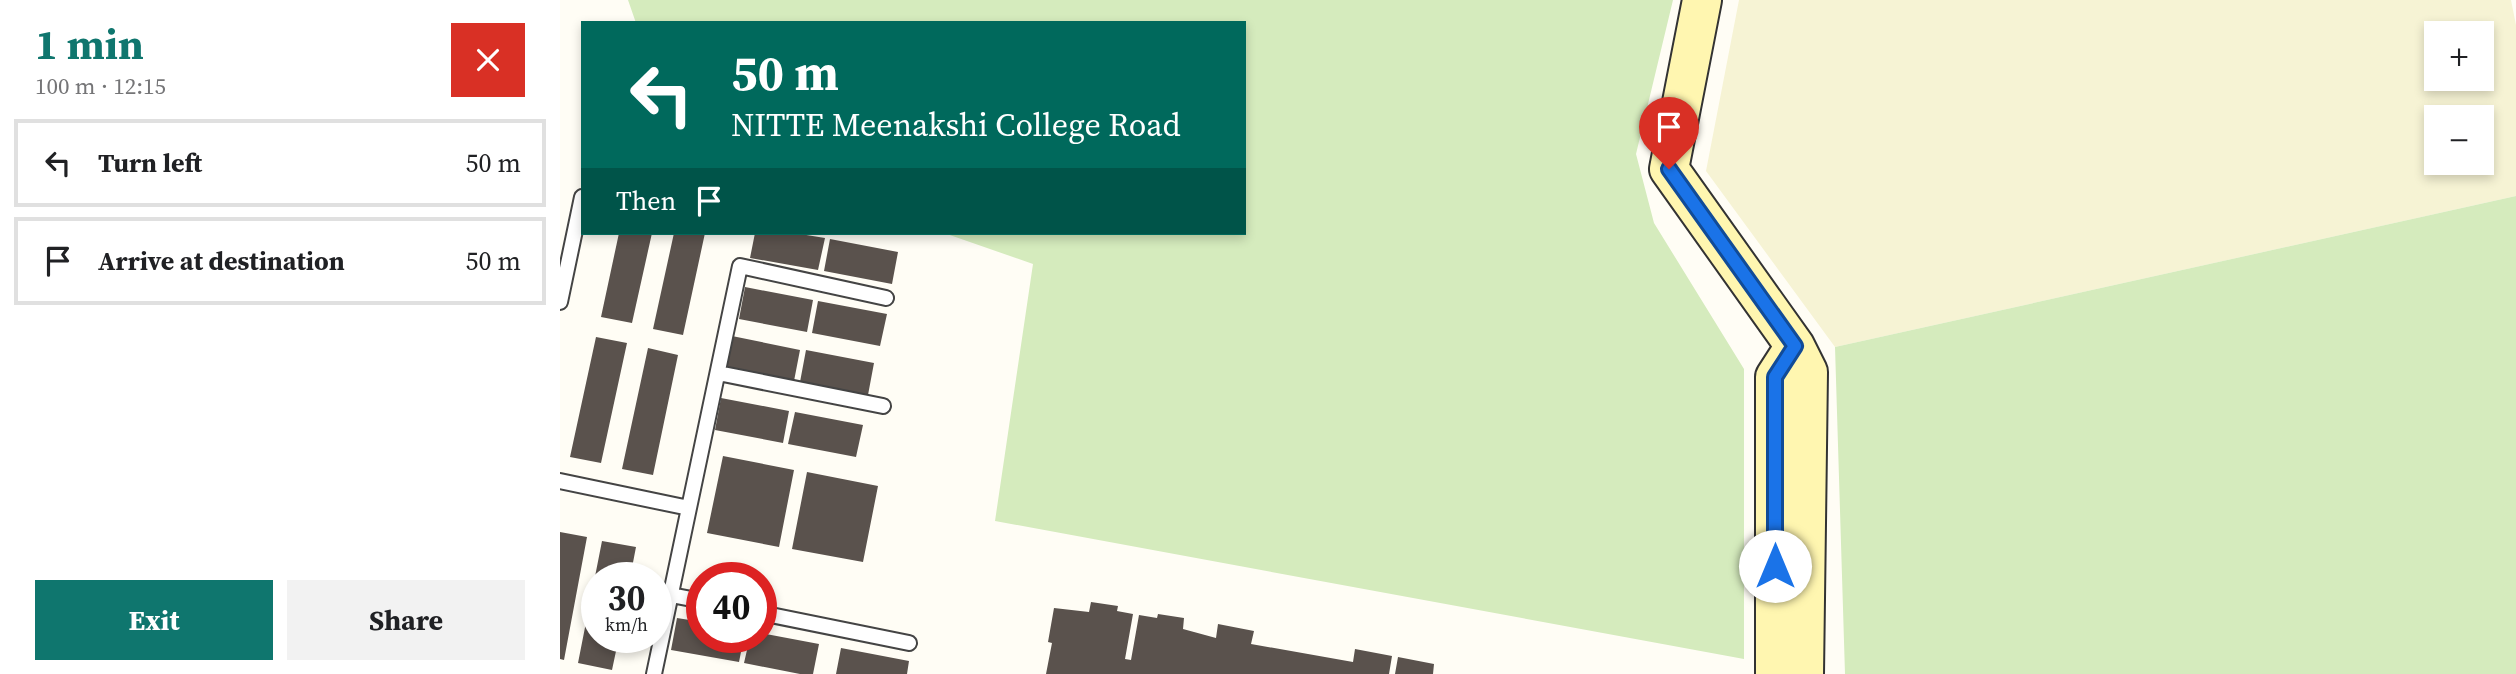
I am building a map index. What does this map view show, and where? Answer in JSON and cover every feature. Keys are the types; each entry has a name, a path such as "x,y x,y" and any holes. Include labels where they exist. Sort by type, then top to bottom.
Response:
{"street":[{"path":"1702,0 1669,169 1795,346 1808,372 1804,674"},
{"path":"1775,674 1775,377 1795,346"}],"lane":[{"path":"560,302 581,202"},
{"path":"672,590 740,265 886,298"},
{"path":"718,373 883,407"},
{"path":"560,481 690,508"},
{"path":"777,616 909,643"},
{"path":"654,674 659,653"}],"shaded area":[{"path":"1739,0 2511,0 2516,25 2516,196 1835,347 1706,171"}],"green space":[{"path":"628,0 1673,0 1636,154 1654,223 1744,369 1744,659 995,521 1033,264 950,235 1246,235 1246,21 635,21"},
{"path":"2516,196 2516,674 1845,674 1835,347"}],"building":[{"path":"619,235 652,235 632,323 601,317"},
{"path":"674,235 705,235 683,335 653,329"},
{"path":"755,235 806,235 825,238 818,270 750,258"},
{"path":"830,239 898,252 892,284 824,271"},
{"path":"745,287 813,300 807,332 739,319"},
{"path":"818,301 887,314 880,346 812,333"},
{"path":"732,336 800,350 794,381 726,368"},
{"path":"596,337 627,343 601,463 570,457"},
{"path":"648,348 678,355 653,475 622,469"},
{"path":"806,350 874,363 868,395 800,382"},
{"path":"721,398 789,411 783,443 715,430"},
{"path":"795,412 863,425 856,457 788,444"},
{"path":"723,456 794,470 779,547 707,533"},
{"path":"807,472 878,486 863,562 792,549"},
{"path":"560,532 587,537 564,660 560,659"},
{"path":"602,541 636,547 633,562 598,562"},
{"path":"1091,602 1118,606 1117,611 1133,614 1125,659 1131,660 1139,615 1157,618 1158,614 1184,618 1183,629 1216,638 1218,624 1254,631 1251,644 1353,662 1355,649 1392,656 1389,674 1046,674 1052,643 1048,642 1054,608 1089,612"},
{"path":"677,618 686,619 686,653 672,650"},
{"path":"777,636 819,644 813,674 744,663 746,653 777,653"},
{"path":"581,648 581,653 616,653 612,670 578,663"},
{"path":"841,648 909,661 907,674 836,674"},
{"path":"688,653 741,653 739,662"},
{"path":"1398,657 1434,664 1433,674 1395,674"}],"route":[{"path":"1669,169 1795,346 1775,377 1775,566"}]}
